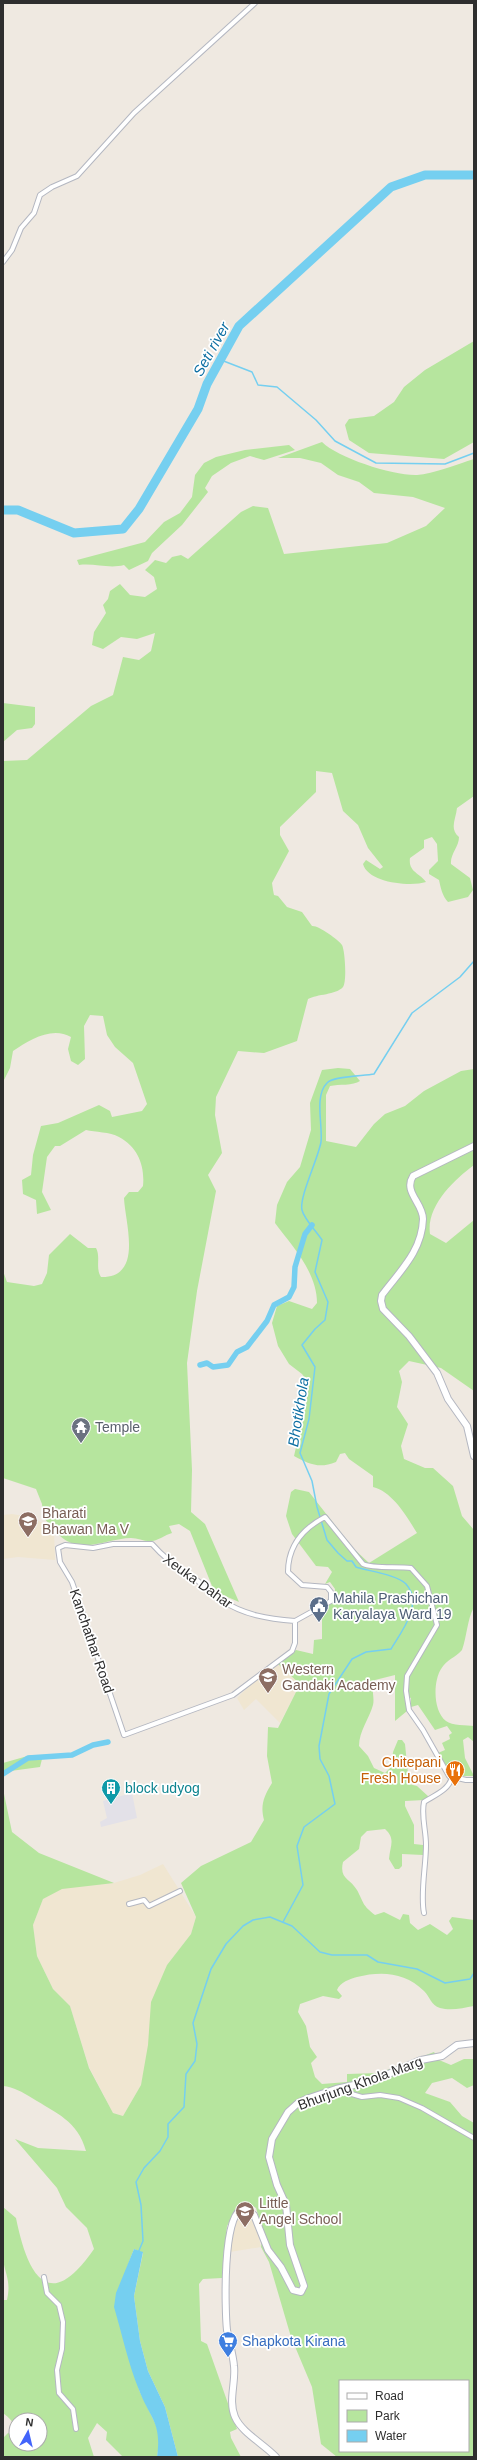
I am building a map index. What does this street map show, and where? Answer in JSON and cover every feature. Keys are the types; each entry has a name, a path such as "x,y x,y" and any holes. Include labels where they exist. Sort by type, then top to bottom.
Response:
{"main road":[{"path":"474,1146 413,1176 410,1182 410,1189 422,1210 421,1234 413,1256 382,1295 381,1301 384,1309 409,1336 437,1373 448,1399 467,1426 474,1456"},
{"name":"Bhurjung Khola Marg","path":"276,2457 242,2427 233,2411 235,2367 226,2319 230,2233 236,2212 243,2209 250,2211 254,2215 268,2250 281,2267 293,2290 299,2292 303,2290 303,2283 290,2245 287,2212 269,2157 269,2148 272,2139 293,2106 336,2089 372,2081 421,2060 442,2056 457,2045 474,2043"}],"street":[{"path":"3,262 12,250 20,228 34,214 40,195 52,187 77,176 134,113 255,3"},
{"path":"295,1621 331,1601 332,1592 327,1587 302,1585 288,1572 288,1557 298,1537 317,1521 325,1517 363,1564 370,1567 388,1565 411,1568 427,1586 437,1625 407,1676 407,1701 414,1719 424,1730 443,1767 452,1777 474,1780"},
{"name":"Kanchathar Road","path":"152,1544 113,1544 93,1548 64,1545 58,1548 60,1562 72,1582 124,1735 188,1710 221,1700 238,1692 292,1651 296,1644 295,1621"},
{"name":"Xeuka Dahar","path":"152,1544 174,1567 195,1579 221,1600 243,1612 262,1618 295,1621"},
{"path":"424,1912 421,1900 425,1889 426,1844 424,1802 437,1796 450,1783 452,1777"},
{"path":"129,1904 144,1900 149,1906 180,1891"},
{"path":"336,2089 362,2097 380,2096 399,2098 422,2108 474,2138"},
{"path":"44,2277 47,2293 59,2305 63,2322 62,2349 58,2370 59,2393 73,2409 76,2428"}],"shaded area":[{"name":"Bharati Bhawan Ma V","path":"12,1514 30,1517 54,1528 55,1560 18,1557 3,1559 3,1515"},
{"name":"Western Gandaki Academy","path":"278,1664 300,1684 280,1723 256,1699 244,1710 237,1698 251,1684"},
{"path":"132,1793 137,1818 101,1827 100,1822 107,1818 103,1801"},
{"path":"163,1864 196,1917 191,1934 167,1965 141,2085 123,2116 113,2113 89,2067 70,2006 53,1989 37,1956 33,1925 43,1899 62,1888 114,1883 140,1875"},
{"name":"Little Angel School","path":"241,2212 249,2212 255,2221 261,2247 230,2252 236,2219"}],"green space":[{"path":"474,341 474,442 444,459 369,453 349,440 345,425 349,419 374,416 394,402 404,387 425,370"},
{"path":"322,442 340,454 353,460 395,473 407,475 430,473 474,459 474,796 457,808 454,831 459,837 459,841 451,860 451,864 470,878 473,890 468,897 448,902 442,892 439,880 429,874 429,870 438,861 437,844 432,837 424,840 424,848 410,858 410,863 413,869 426,882 401,884 373,876 363,864 366,860 380,869 383,867 368,848 358,825 343,811 332,773 316,771 316,792 280,827 280,835 289,851 272,883 274,895 278,896 287,907 302,912 312,926 323,930 342,945 344,953 345,979 343,987 340,990 308,999 297,1041 264,1053 238,1051 216,1097 215,1115 222,1153 208,1175 216,1191 197,1291 187,1363 192,1470 191,1512 205,1524 239,1602 214,1591 190,1531 179,1524 169,1526 172,1533 152,1541 131,1538 90,1545 74,1544 60,1536 43,1517 42,1504 36,1489 3,1478 3,1271 7,1282 34,1286 42,1284 47,1273 49,1255 70,1234 88,1248 96,1248 98,1255 98,1270 101,1277 114,1275 123,1269 127,1259 129,1247 124,1198 129,1192 138,1192 143,1186 143,1171 139,1158 126,1141 115,1135 86,1130 60,1146 55,1146 47,1157 42,1192 51,1210 37,1214 36,1200 23,1194 22,1180 31,1175 33,1155 41,1126 58,1123 99,1105 110,1111 112,1117 142,1111 147,1104 133,1063 115,1047 107,1035 103,1016 90,1015 84,1026 85,1059 78,1065 71,1061 68,1049 71,1037 64,1034 49,1034 33,1039 13,1051 10,1068 3,1082 3,761 27,760 91,706 113,695 123,657 139,660 151,651 155,633 137,639 121,637 103,649 92,645 94,632 106,613 103,605 108,599 110,591 120,584 130,595 145,597 157,589 154,577 145,570 155,560 166,563 172,557 181,555 188,559 241,512 253,506 268,508 284,554 387,543 426,526 445,508 413,497 374,493 359,482 338,475 321,463 300,458 278,458"},
{"path":"289,445 295,450 264,460 250,456 231,463 212,476 205,488 208,492 182,525 152,553 148,561 129,570 124,565 79,565 77,560 145,542 164,522 180,513 192,497 195,475 204,463 216,457 245,450"},
{"path":"3,703 35,707 35,724 32,728 17,730 3,742"},
{"path":"338,1068 350,1069 360,1081 357,1083 330,1086 326,1095 326,1141 356,1147 374,1124 385,1114 405,1106 424,1091 461,1071 474,1069 474,1165 450,1186 437,1204 432,1214 430,1234 446,1243 474,1220 474,1391 441,1368 409,1361 399,1371 402,1382 397,1407 408,1424 401,1446 404,1459 425,1468 433,1468 453,1486 462,1516 474,1530 474,1607 462,1650 446,1663 438,1675 436,1696 439,1710 446,1721 456,1725 474,1726 474,1742 468,1737 463,1740 465,1758 474,1776 458,1776 451,1763 446,1767 438,1753 445,1750 442,1743 450,1739 449,1735 452,1733 447,1726 435,1730 418,1705 411,1707 411,1698 404,1695 407,1711 395,1721 395,1675 375,1680 373,1686 373,1705 362,1730 359,1746 368,1756 374,1768 385,1773 391,1767 393,1752 398,1740 402,1740 405,1744 409,1784 417,1786 429,1797 424,1800 405,1801 405,1806 414,1825 414,1844 423,1845 423,1855 402,1854 402,1866 399,1869 395,1869 389,1859 392,1843 388,1833 385,1829 367,1831 361,1837 359,1849 343,1862 342,1868 344,1875 357,1890 365,1906 375,1915 384,1912 400,1920 403,1914 409,1915 410,1923 418,1930 430,1924 447,1935 453,1929 449,1921 452,1917 474,1920 474,2006 453,2009 440,2008 433,2003 424,1991 409,1980 392,1975 375,1974 357,1977 346,1981 338,1987 337,1990 342,1996 339,1999 323,1996 300,2004 298,2012 306,2026 310,2047 317,2057 311,2063 315,2077 322,2084 347,2082 347,2074 379,2073 434,2052 439,2060 451,2065 464,2059 474,2059 474,2085 467,2088 452,2078 432,2083 425,2093 450,2102 462,2116 474,2123 474,2457 337,2457 321,2444 312,2387 291,2337 269,2262 261,2247 263,2231 256,2208 248,2203 240,2203 227,2226 222,2278 203,2279 199,2284 201,2341 207,2344 237,2429 230,2432 231,2438 241,2457 178,2457 165,2407 148,2371 140,2341 134,2296 143,2253 134,2249 126,2270 139,2390 156,2425 160,2438 157,2457 123,2457 106,2440 107,2432 97,2423 88,2438 94,2457 3,2457 3,2438 8,2433 8,2452 48,2452 48,2412 8,2412 8,2417 3,2413 3,2300 7,2300 8,2279 2,2254 3,2207 16,2218 27,2258 34,2270 42,2279 51,2283 63,2281 77,2270 94,2249 87,2228 66,2207 57,2188 15,2139 38,2148 86,2151 78,2132 58,2113 11,2087 3,2086 3,1789 12,1832 39,1853 114,1883 62,1889 43,1899 33,1925 37,1956 53,1989 70,2006 89,2068 113,2113 123,2116 141,2085 148,2045 151,2002 167,1965 191,1934 196,1917 181,1883 201,1866 251,1842 264,1820 262,1810 263,1805 267,1792 272,1783 267,1756 268,1727 278,1728 300,1684 278,1664 296,1650 313,1654 314,1640 322,1639 322,1609 334,1599 335,1589 330,1582 325,1584 332,1572 328,1567 316,1566 292,1534 286,1516 291,1492 295,1489 309,1492 353,1548 369,1563 417,1533 399,1506 387,1494 373,1487 373,1476 349,1459 345,1453 340,1454 336,1462 324,1465 314,1465 294,1456 306,1404 309,1383 302,1374 289,1364 278,1346 272,1323 277,1306 289,1301 312,1309 317,1303 313,1281 308,1270 296,1250 275,1223 277,1205 287,1182 300,1167 311,1130 310,1103 322,1070"},
{"path":"31,1755 39,1755 42,1759 40,1767 3,1772 3,1763"}],"water":[{"path":"134,2249 143,2252 134,2296 140,2341 148,2371 165,2407 178,2457 157,2457 158,2436 154,2421 135,2380 114,2307 116,2293"}],"waterway":[{"name":"Seti river","path":"3,510 18,510 74,533 123,529 139,509 198,409 207,384 239,326 391,187 425,175 474,175"},
{"path":"221,360 252,372 258,385 277,387 316,420 335,441 376,463 445,464 474,453"},
{"name":"Bhotikhola","path":"283,1922 303,1885 297,1846 304,1827 335,1804 329,1776 320,1759 319,1746 329,1694 352,1659 366,1652 391,1649 409,1618 413,1600 411,1592 402,1581 390,1576 356,1567 352,1561 347,1561 338,1553 327,1540 317,1507 312,1481 300,1453 309,1419 315,1367 302,1345 315,1329 325,1320 328,1302 315,1272 322,1240 303,1214 302,1210 303,1196 321,1142 321,1095 327,1083 335,1079 374,1074 412,1013 460,977 474,961"},
{"path":"200,1365 207,1363 213,1367 228,1365 237,1352 247,1347 267,1321 274,1305 289,1297 294,1287 295,1267 305,1234 312,1225"},
{"path":"3,1774 28,1758 72,1755 93,1745 108,1742"},
{"path":"138,2253 143,2241 141,2205 136,2182 144,2168 160,2151 168,2137 168,2124 184,2107 186,2074 195,2061 197,2044 193,2023 211,1969 226,1944 243,1926 253,1920 270,1917 292,1926 320,1952 332,1955 367,1955 378,1962 417,1969 445,1983 470,1979 474,1973"}],"place":[{"name":"Temple","path":"81,1444"},
{"name":"Bharati Bhawan Ma V","path":"28,1538"},
{"name":"Mahila Prashichan Karyalaya Ward 19","path":"319,1623"},
{"name":"Western Gandaki Academy","path":"268,1694"},
{"name":"Chitepani Fresh House","path":"455,1787"},
{"name":"block udyog","path":"111,1805"},
{"name":"Little Angel School","path":"245,2228"},
{"name":"Shapkota Kirana","path":"228,2358"}]}
